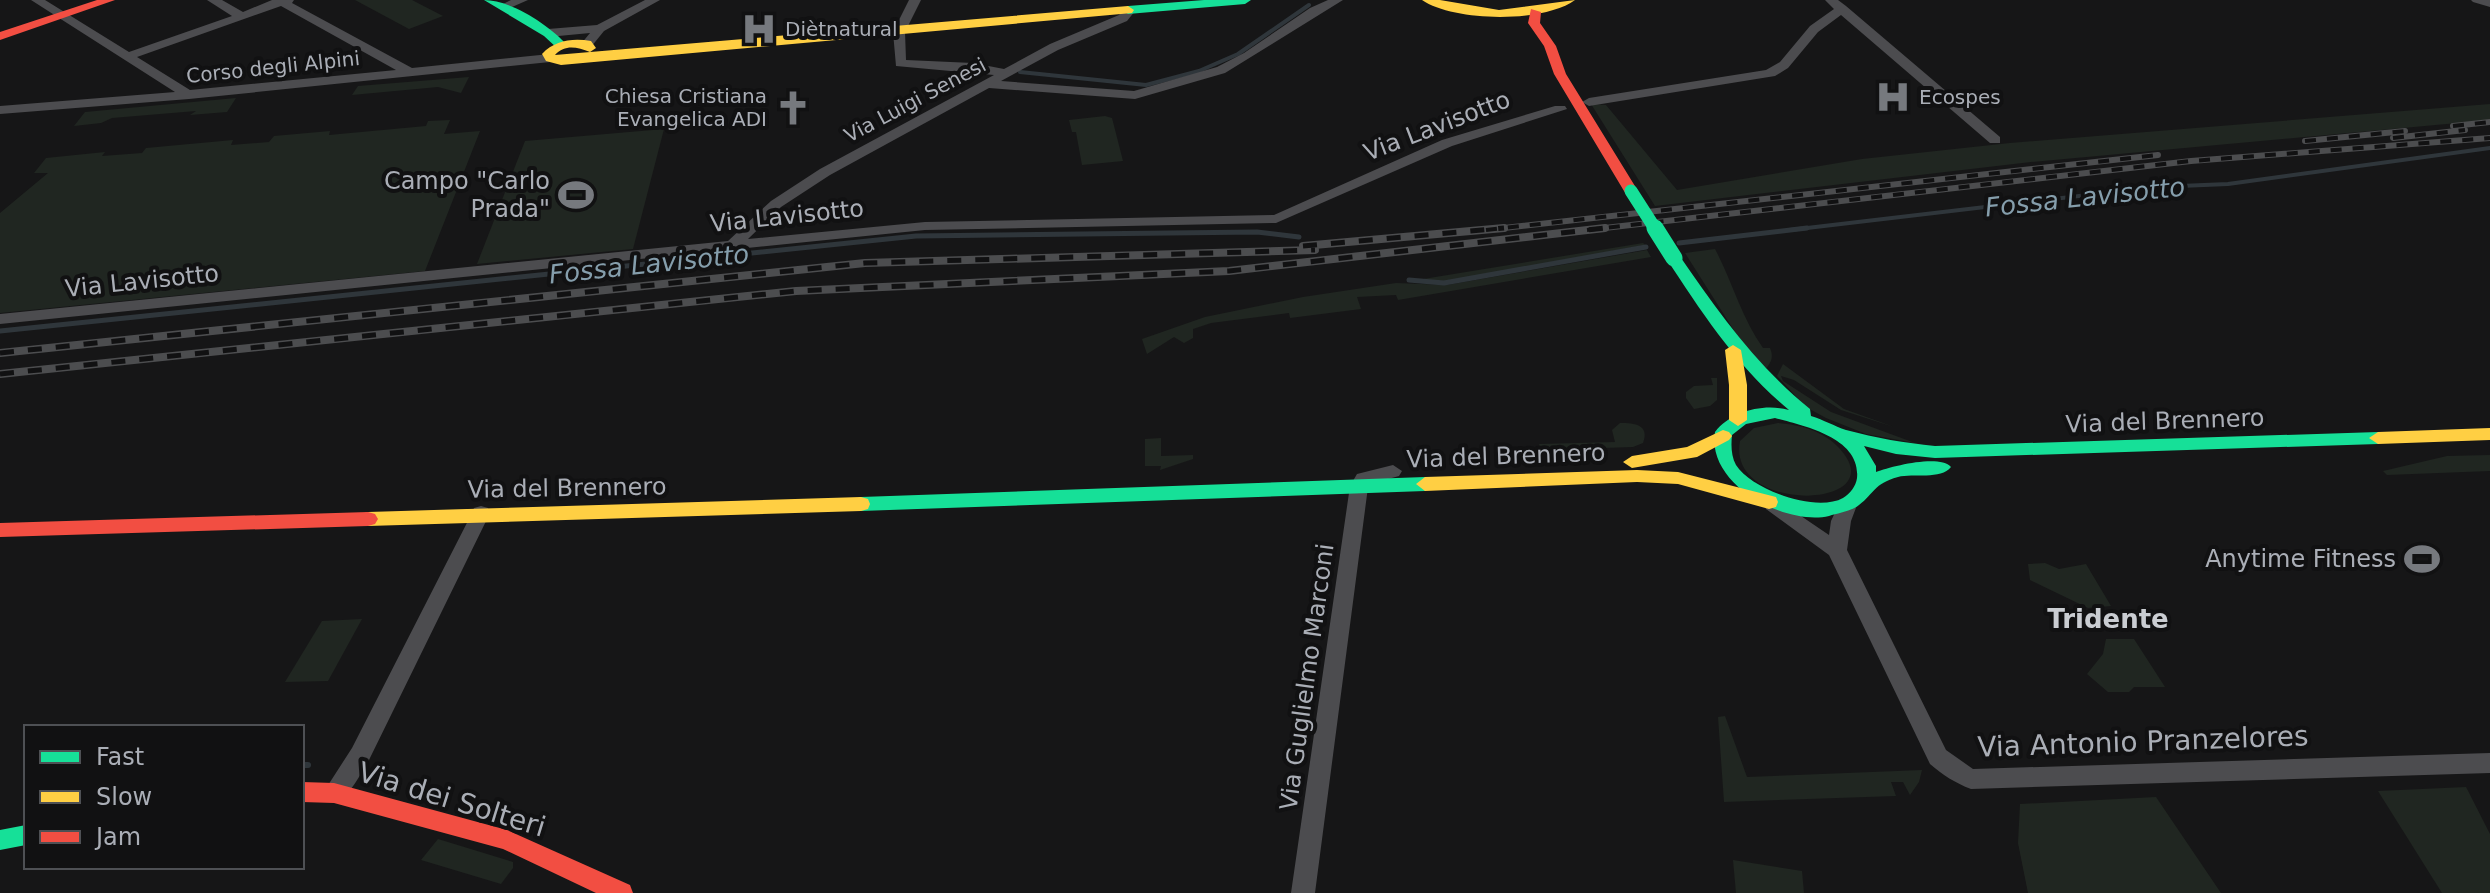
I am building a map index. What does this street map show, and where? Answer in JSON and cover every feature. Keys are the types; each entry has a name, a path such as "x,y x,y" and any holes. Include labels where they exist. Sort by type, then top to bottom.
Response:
{"main road":[{"path":"0,36 109,0"},
{"path":"496,4 553,45 624,55 898,35 1129,11 1172,3 1245,0"},
{"path":"1428,0 1493,21 1521,34 1560,74"},
{"path":"1453,9 1486,14 1528,13 1569,0"},
{"path":"1528,13 1560,74 1631,191 1733,350 1773,392 1843,435 1865,459 1868,482 1862,495 1848,505 1818,511 1800,510 1769,502 1750,492 1727,469 1720,448 1723,436 1738,420 1775,412 1811,418"},
{"path":"1733,350 1738,385 1738,420"},
{"name":"Via del Brennero","path":"1843,435 1896,448 1935,452 2490,434"},
{"name":"Via del Brennero","path":"1389,478 1668,459 1706,449 1723,436"},
{"name":"Via del Brennero","path":"1868,482 1915,467 2490,448"},
{"name":"Via del Brennero","path":"1136,495 1265,476 1624,476 1678,478 1769,502"},
{"name":"Via del Brennero","path":"0,530 1328,488"},
{"path":"304,792 334,793"},
{"name":"Via dei Solteri","path":"334,793 507,840 621,893"},
{"path":"0,840 24,835"}],"street":[{"path":"37,0 189,95"},
{"path":"213,0 242,16"},
{"path":"496,4 522,0"},
{"path":"585,50 600,28 654,0"},
{"path":"915,0 898,35 900,63 973,67 1009,74"},
{"path":"990,84 1135,95 1221,70 1248,56 1314,11 1337,0"},
{"path":"2477,0 2490,3"},
{"path":"126,57 283,1 412,73"},
{"path":"1589,102 1770,73 1784,65 1836,5 1995,140"},
{"name":"Via Luigi Senesi","path":"732,246 755,221 795,190 904,126 990,84 1072,38 1123,18 1129,11"},
{"name":"Corso degli Alpini","path":"0,110 412,73 553,45 600,28"},
{"name":"Via Lavisotto","path":"0,319 925,226 1276,219 1447,143 1560,109"},
{"name":"Via del Brennero","path":"1358,494 1368,492 1389,478"},
{"path":"1328,488 1358,494"},
{"name":"Via Guglielmo Marconi","path":"1303,893 1358,494"},
{"name":"Via Antonio Pranzelores","path":"1769,502 1837,550 1933,749 1945,765 1971,779 2365,764 2490,763"},
{"path":"1837,550 1841,521 1848,505"},
{"name":"Via dei Solteri","path":"334,793 360,755 481,513"}],"shaded area":[{"path":"355,0 412,0 443,16 409,29"},
{"path":"469,77 461,93 438,87 352,95 358,86"},
{"path":"236,98 227,112 190,115 196,111 112,118 101,123 74,126 85,112"},
{"path":"1591,104 1606,105 1677,190 1862,159 2010,143 2490,104 2490,120 2031,162 1655,206"},
{"path":"1112,118 1123,161 1082,165 1076,132 1072,132 1069,120"},
{"path":"450,120 444,134 480,131 425,271 0,313 0,213 48,173 34,173 46,158 105,152 102,156 142,153 146,148 233,140 231,145 269,142 274,136 330,131 329,135 426,126 428,121"},
{"name":"Campo \"Carlo Prada\"","path":"664,129 633,249 477,264 525,141"},
{"path":"1645,245 1444,282 1417,280"},
{"path":"1715,249 1756,337 1763,348 1770,348 1771,360 1765,370 1749,354 1685,253"},
{"path":"1647,250 1651,257 1398,300 1396,295 1357,297 1361,309 1290,318 1289,313 1211,323 1193,329 1193,338 1184,343 1174,337 1147,354 1142,339 1205,317 1303,297 1396,283 1447,285"},
{"path":"1783,364 1844,409 1894,427 1841,410 1794,380 1781,376 1783,381 1831,412 1915,443 1866,434 1806,407 1777,376"},
{"path":"1711,378 1717,378 1717,400 1710,406 1694,409 1686,398 1686,392 1694,386 1713,385"},
{"path":"1620,423 1640,426 1645,437 1643,443 1633,447 1541,450 1539,444 1615,442 1612,430"},
{"path":"1778,423 1812,430 1834,443 1851,469 1846,484 1829,493 1805,496 1780,492 1757,482 1743,465 1740,441 1754,428"},
{"path":"1161,438 1161,456 1193,455 1193,459 1160,470 1161,466 1145,466 1145,439"},
{"path":"2490,455 2490,471 2387,475 2383,471 2447,456"},
{"path":"2045,563 2059,569 2086,564 2111,606 2088,608 2030,580 2028,564"},
{"path":"362,619 328,681 285,682 322,621"},
{"path":"2106,639 2134,639 2165,687 2134,687 2129,692 2108,692 2087,674 2103,654"},
{"path":"1725,716 1747,777 1922,770 1919,782 1910,795 1903,782 1891,782 1896,796 1724,802 1718,717"},
{"path":"2466,787 2490,834 2490,893 2442,893 2378,791"},
{"path":"2156,797 2221,893 2028,893 2018,843 2020,804"},
{"path":"438,839 513,862 513,868 501,884 421,860"},
{"path":"1733,860 1802,871 1804,893 1736,893"}],"waterway":[{"path":"1020,72 1146,85 1199,71 1238,54 1309,5"},
{"name":"Fossa Lavisotto","path":"1790,230 2156,187 2228,184 2490,148"},
{"name":"Fossa Lavisotto","path":"1679,243 1807,228"},
{"name":"Fossa Lavisotto","path":"0,331 916,236 1257,232 1299,237"},
{"name":"Fossa Lavisotto","path":"1409,280 1444,283 1646,247"}],"railway":[{"path":"2453,126 2490,122"},
{"path":"2393,138 2465,130"},
{"path":"2305,141 2405,131"},
{"path":"1587,230 2191,161 2490,138"},
{"path":"1504,228 2158,155"},
{"path":"1303,246 1504,228"},
{"path":"1486,230 1504,228"},
{"path":"0,374 796,291 1229,271 1605,228"},
{"path":"0,353 865,263 1315,250"}],"traffic: fast":[{"path":"490,0 548,33 561,45"},
{"path":"1128,10 1245,0"},
{"path":"1631,191 1674,258"},
{"path":"1674,258 1748,361 1804,413"},
{"path":"1775,412 1824,426 1854,445 1867,466 1865,487 1850,502 1825,510 1791,506 1750,488 1736,477 1724,457 1724,432 1741,419 1775,412"},
{"path":"1843,435 1896,448 1935,452 2378,438"},
{"path":"1868,482 1896,471 1942,467"},
{"path":"861,504 1425,484"},
{"path":"0,840 24,835"}],"traffic: slow":[{"path":"1428,0 1464,10 1499,14 1534,11 1569,0"},
{"path":"590,48 587,44 571,43 561,45 548,54 550,58 561,61 1128,10"},
{"path":"1733,350 1738,385 1738,420"},
{"path":"2378,438 2490,434"},
{"path":"1632,462 1691,453 1723,436"},
{"path":"1425,484 1637,476 1678,478 1769,502"},
{"path":"368,519 861,504"}],"traffic: jam":[{"path":"0,36 109,0"},
{"path":"1535,12 1534,23 1550,46 1560,74 1631,191"},
{"path":"0,530 368,519"},
{"path":"304,792 334,793 507,840 621,893"}],"place":[{"name":"Diètnatural","path":"759,29"},
{"name":"Ecospes","path":"1893,97"},
{"name":"Chiesa Cristiana Evangelica ADI","path":"793,108"},
{"name":"Campo \"Carlo Prada\"","path":"576,195"},
{"name":"Anytime Fitness","path":"2422,559"}],"district":[{"name":"Tridente","path":"2108,619"}]}
